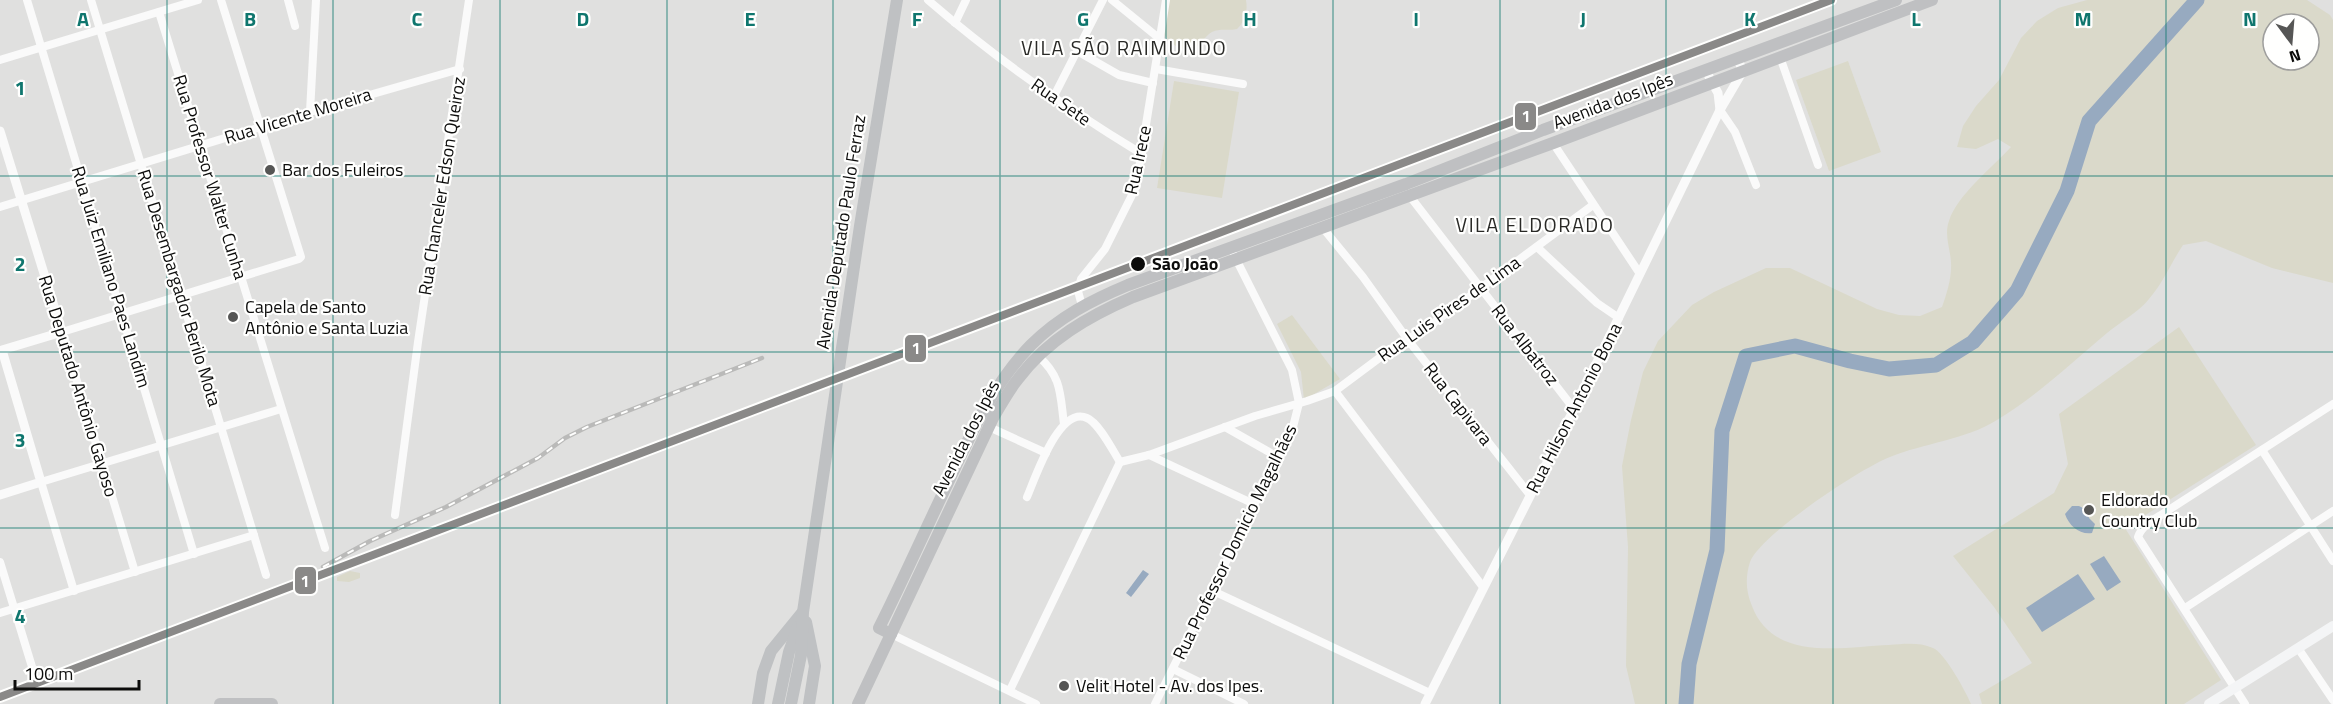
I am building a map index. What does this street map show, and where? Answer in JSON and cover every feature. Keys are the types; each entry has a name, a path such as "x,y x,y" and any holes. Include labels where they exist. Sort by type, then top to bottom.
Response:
{"highway":[{"name":"Avenida Deputado Paulo Ferraz","path":"791,704 801,655 803,612 844,330 897,0"},
{"name":"Avenida Deputado Paulo Ferraz","path":"778,704 789,652 803,612"},
{"path":"758,704 763,673 771,651 803,612"},
{"path":"803,612 815,666 809,704"}],"main road":[{"name":"Avenida dos Ipês","path":"891,634 879,628 984,411 1012,367 1031,345 1063,318 1082,306 1128,285 1231,246 1409,195 1553,143 1710,75 1737,58 1896,0"},
{"name":"Avenida dos Ipês","path":"858,704 989,427 1017,379 1038,356 1072,327 1109,307 1322,227 1340,214 1710,75 1743,71 1932,0"},
{"path":"2209,704 2333,626"},
{"path":"220,704 272,704"}],"street":[{"name":"Rua Juiz Emiliano Paes Landim","path":"27,0 194,554"},
{"name":"Rua Desembargador Berilo Mota","path":"91,0 266,575"},
{"path":"0,60 198,0"},
{"path":"74,591 0,349 122,314 301,257 221,0"},
{"path":"288,0 295,26"},
{"path":"310,112 316,0"},
{"name":"Rua Chanceler Edson Queiroz","path":"395,515 418,342 469,0"},
{"name":"Rua Sete","path":"928,0 1053,98 1142,154"},
{"path":"955,23 966,0"},
{"path":"1053,98 1103,0"},
{"path":"1112,0 1160,39"},
{"name":"Rua Irece","path":"1082,306 1078,291 1081,279 1106,249 1136,188 1166,0"},
{"name":"Rua Professor Walter Cunha","path":"159,12 325,548"},
{"path":"1077,51 1119,75 1153,83"},
{"path":"1780,57 1818,165"},
{"path":"1737,58 1743,71"},
{"name":"Rua Vicente Moreira","path":"0,207 310,112 460,69"},
{"path":"1156,69 1243,84"},
{"name":"Rua Hilson Antonio Bona","path":"1425,704 1574,409 1720,110 1743,71"},
{"path":"1710,75 1718,93 1720,110 1735,132 1756,185"},
{"name":"Rua Deputado Antônio Gayoso","path":"0,131 135,572"},
{"path":"1553,143 1640,274"},
{"name":"Rua Albatroz","path":"1409,195 1574,409"},
{"name":"Rua Luis Pires de Lima","path":"1120,462 1149,455 1335,391 1481,288 1593,205"},
{"name":"Rua Capivara","path":"1322,227 1530,495"},
{"name":"Rua Professor Domicio Magalhães","path":"1155,704 1293,427 1299,403 1292,370 1231,246"},
{"path":"1537,247 1597,303 1619,318"},
{"path":"1038,356 1052,369 1059,389 1064,424"},
{"path":"1335,391 1483,588"},
{"path":"2245,704 2138,537 2146,526 2333,404"},
{"path":"0,495 281,409"},
{"path":"1010,690 1120,462 1094,424 1082,417 1077,417 1064,424 1046,453 1027,497"},
{"path":"989,427 1046,453"},
{"path":"1225,427 1278,457"},
{"path":"2262,450 2333,561"},
{"path":"1149,455 1254,504"},
{"path":"2185,608 2333,511"},
{"path":"0,613 254,536"},
{"path":"0,562 33,670"},
{"path":"1211,590 1430,693"},
{"path":"891,634 1036,704"},
{"path":"2298,648 2333,700"},
{"path":"1173,669 1244,704"}],"shaded area":[{"path":"1169,0 1246,0 1247,4 1244,19 1237,29 1212,32 1197,46 1183,49 1170,42 1164,34"},
{"path":"2087,0 2307,0 2330,15 2333,20 2333,283 2272,268 2206,241 2183,245 2159,286 2145,304 2026,400 1985,427 1903,452 1857,474 1791,520 1758,550 1748,568 1748,595 1762,624 1776,636 1792,643 1811,647 1851,648 1906,644 1928,646 1938,651 1949,665 1971,704 1635,704 1626,666 1628,547 1622,466 1643,372 1658,341 1692,305 1766,268 1790,268 1877,309 1899,315 1920,316 1942,307 1951,273 1947,231 1953,211 1967,191 2011,147 1998,139 1976,149 1957,147 1963,126 1976,106 1999,80 2021,38 2037,21 2058,8"},
{"path":"1848,61 1881,152 1829,171 1796,80"},
{"path":"1174,81 1239,92 1222,198 1157,188"},
{"path":"1292,315 1340,379 1304,400 1301,372 1277,324"},
{"name":"Eldorado Country Club","path":"2179,327 2256,445 2125,528 2221,680 2184,704 1982,704 1979,694 2032,663 1994,607 1953,556 2054,493 2068,464 2059,414"},
{"path":"350,571 360,573 360,578 349,582 337,581 337,577"}],"water":[{"path":"2072,506 2079,506 2087,510 2089,518 2095,524 2092,533 2079,531 2069,522 2065,514"},
{"path":"2104,556 2121,582 2107,591 2090,564"},
{"path":"1143,570 1149,574 1131,597 1126,593"},
{"path":"2078,574 2095,599 2042,632 2026,608"}],"waterway":[{"path":"1686,704 1689,664 1717,550 1722,431 1746,356 1795,346 1889,369 1936,365 1973,342 2017,291 2067,191 2089,121 2197,0"}],"railway":[{"path":"323,567 370,541 446,507 538,458 565,438 587,427 762,358"},
{"path":"0,699 23,690"}],"transit line":[{"name":"1","path":"0,697 1831,0"}],"place":[{"name":"Bar dos Fuleiros","path":"270,170"},
{"name":"São João","path":"1138,264"},
{"name":"Capela de Santo Antônio e Santa Luzia","path":"233,317"},
{"name":"Eldorado Country Club","path":"2089,510"},
{"name":"Velit Hotel - Av. dos Ipes.","path":"1064,686"}],"district":[{"name":"VILA SÃO RAIMUNDO","path":"1124,48"},
{"name":"VILA ELDORADO","path":"1535,225"}]}
